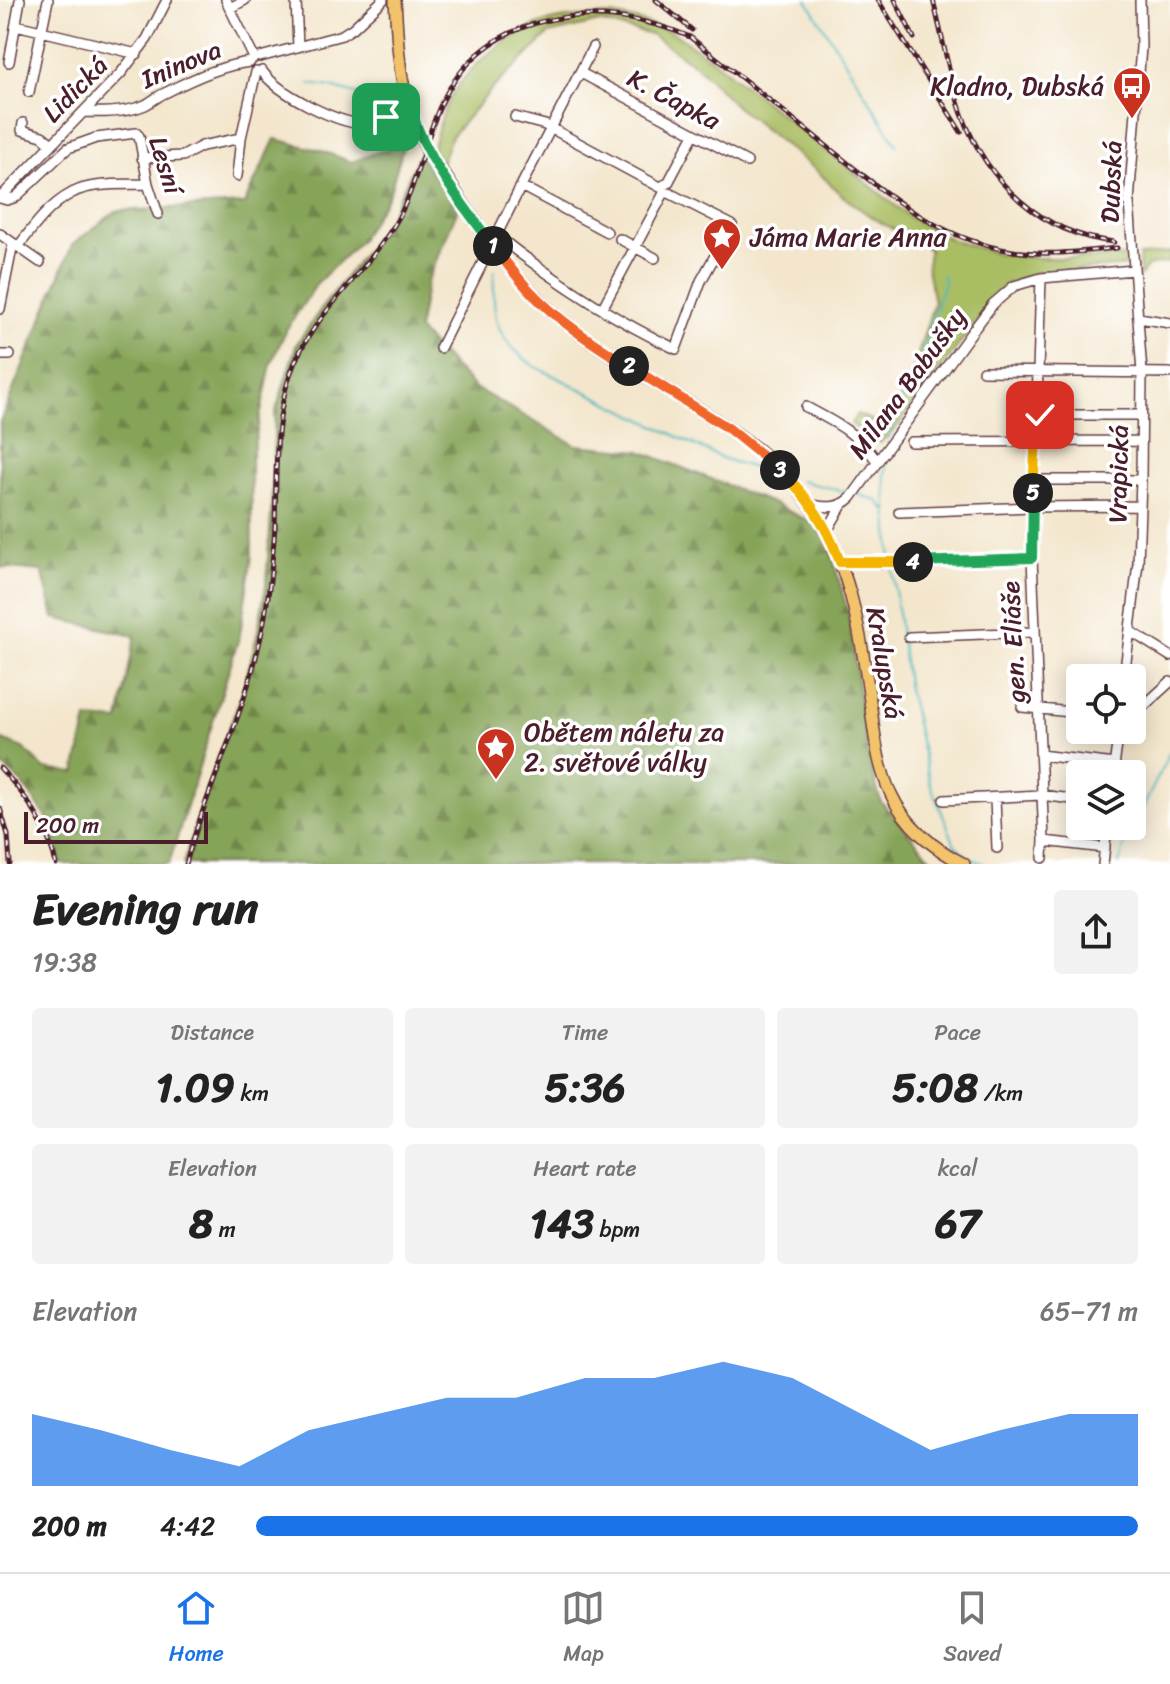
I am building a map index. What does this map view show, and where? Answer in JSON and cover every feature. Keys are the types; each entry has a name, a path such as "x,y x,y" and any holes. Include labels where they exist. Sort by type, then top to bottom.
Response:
{"main road":[{"name":"Kralupská","path":"395,0 405,93 421,139 466,209 494,240 530,291 588,339 728,428 783,473 810,504 827,531 848,584 877,754 891,796 922,835 964,864"}],"street":[{"path":"9,62 20,0"},
{"path":"29,92 48,0"},
{"name":"Lidická","path":"130,133 85,141 68,148 16,197 7,200 0,198 121,73 147,39 167,0"},
{"path":"245,0 228,4 255,59"},
{"path":"296,0 298,47"},
{"name":"Ininova","path":"83,112 118,112 144,105 196,78 342,35 383,0"},
{"name":"Dubská","path":"1134,270 1129,202 1141,47 1140,0"},
{"path":"16,25 137,54"},
{"path":"440,348 593,47"},
{"name":"Ininova","path":"255,59 265,63 259,71"},
{"path":"237,176 241,138 259,71 303,103 336,118 365,125 393,115 412,113"},
{"name":"K. Čapka","path":"581,73 747,162"},
{"path":"393,115 399,98 405,93"},
{"path":"515,117 545,125 662,191"},
{"path":"23,123 22,130 42,136 52,144"},
{"name":"Lesní","path":"130,133 139,136 148,184 158,214"},
{"path":"602,309 694,134"},
{"path":"142,158 183,156 202,146 241,138"},
{"path":"0,309 16,245 41,217 72,192 96,186 148,184"},
{"path":"521,186 607,232"},
{"name":"Kralupská","path":"494,240 634,329 676,349 701,281 732,225 662,191"},
{"path":"0,234 40,262"},
{"path":"620,239 655,258"},
{"path":"1041,278 1134,270"},
{"name":"Vrapická","path":"1126,664 1138,563 1141,480 1142,372 1134,270"},
{"name":"gen. Eliáše","path":"1041,278 1032,558 1043,858"},
{"name":"Milana Babušky","path":"842,505 854,494 993,304 1014,286 1041,278"},
{"path":"1139,318 1170,323"},
{"path":"983,371 1170,373"},
{"path":"806,407 845,428 879,457"},
{"path":"1037,415 1141,415"},
{"path":"911,442 1141,441"},
{"path":"1034,480 1141,480"},
{"path":"810,504 842,505"},
{"path":"827,531 842,505"},
{"path":"899,512 1140,506"},
{"path":"840,562 1032,558"},
{"path":"1130,631 1170,656"},
{"path":"909,637 1034,632"},
{"path":"1146,704 1170,682"},
{"path":"1022,707 1066,712"},
{"path":"1040,755 1066,760"},
{"path":"944,800 1041,795 1066,798"},
{"path":"995,798 997,848"},
{"path":"1103,864 1106,840"},
{"path":"1044,841 1105,848"}],"green space":[{"path":"612,15 672,32 713,60 911,218 950,239 999,254 1037,258 1126,256 1128,266 1034,273 1004,285 896,428 880,443 851,424 857,414 887,427 913,370 934,302 927,269 929,249 874,219 844,197 816,170 737,107 699,68 652,35 599,22 549,34 493,88 452,135 441,163 432,148 444,112 462,81 484,58 510,38 545,22"},
{"path":"275,139 352,162 405,141 389,194 358,243 318,282 286,330 271,364 251,460 252,556 240,634 169,864 61,864 50,822 21,782 0,764 0,739 23,748 45,769 75,773 87,719 119,721 135,636 54,618 42,571 0,567 0,422 72,245 116,211 244,204"},
{"path":"419,155 458,209 427,282 418,330 475,388 576,445 640,451 774,504 825,529 848,613 868,757 881,802 936,864 183,864 242,694 257,636 266,586 275,414 296,345 386,225"},
{"path":"1170,252 1170,262 1148,266 1140,276 1139,256"}],"waterway":[{"path":"807,0 897,145"},
{"path":"310,84 384,102"},
{"path":"494,271 498,325 520,356 534,366 723,459 778,475"},
{"path":"889,440 891,428 919,365 944,281 943,275"},
{"path":"887,454 885,476 891,559"},
{"path":"801,481 851,493"},
{"path":"857,494 878,501 885,510"},
{"path":"892,566 907,684 930,783 955,845 969,858 985,864"},
{"path":"1119,864 1124,847 1170,752"}],"railway":[{"path":"656,0 692,30"},
{"path":"878,0 961,132"},
{"path":"895,0 914,38"},
{"path":"933,0 957,100 986,162 1002,182 1040,216 1088,237 1114,242"},
{"path":"186,864 244,698 261,637 275,526 278,431 290,375 310,334 393,227 415,180 444,98 465,67 490,44 520,29 553,19 588,16 623,18 657,25 690,37 904,206 950,232 974,242 1030,253 1117,248"},
{"path":"0,768 35,812 48,837 56,864"},
{"path":"0,808 8,835 10,864"}],"place":[{"name":"Kladno, Dubská","path":"1132,120"},
{"name":"Jáma Marie Anna","path":"722,271"},
{"name":"Obětem náletu za 2. světové války","path":"496,781"}],"route":[{"path":"386,117 412,113 421,139 466,209 513,271 552,312 625,364 728,428 783,473 804,496 827,531 840,562 1032,558 1037,415 1040,415"}]}
